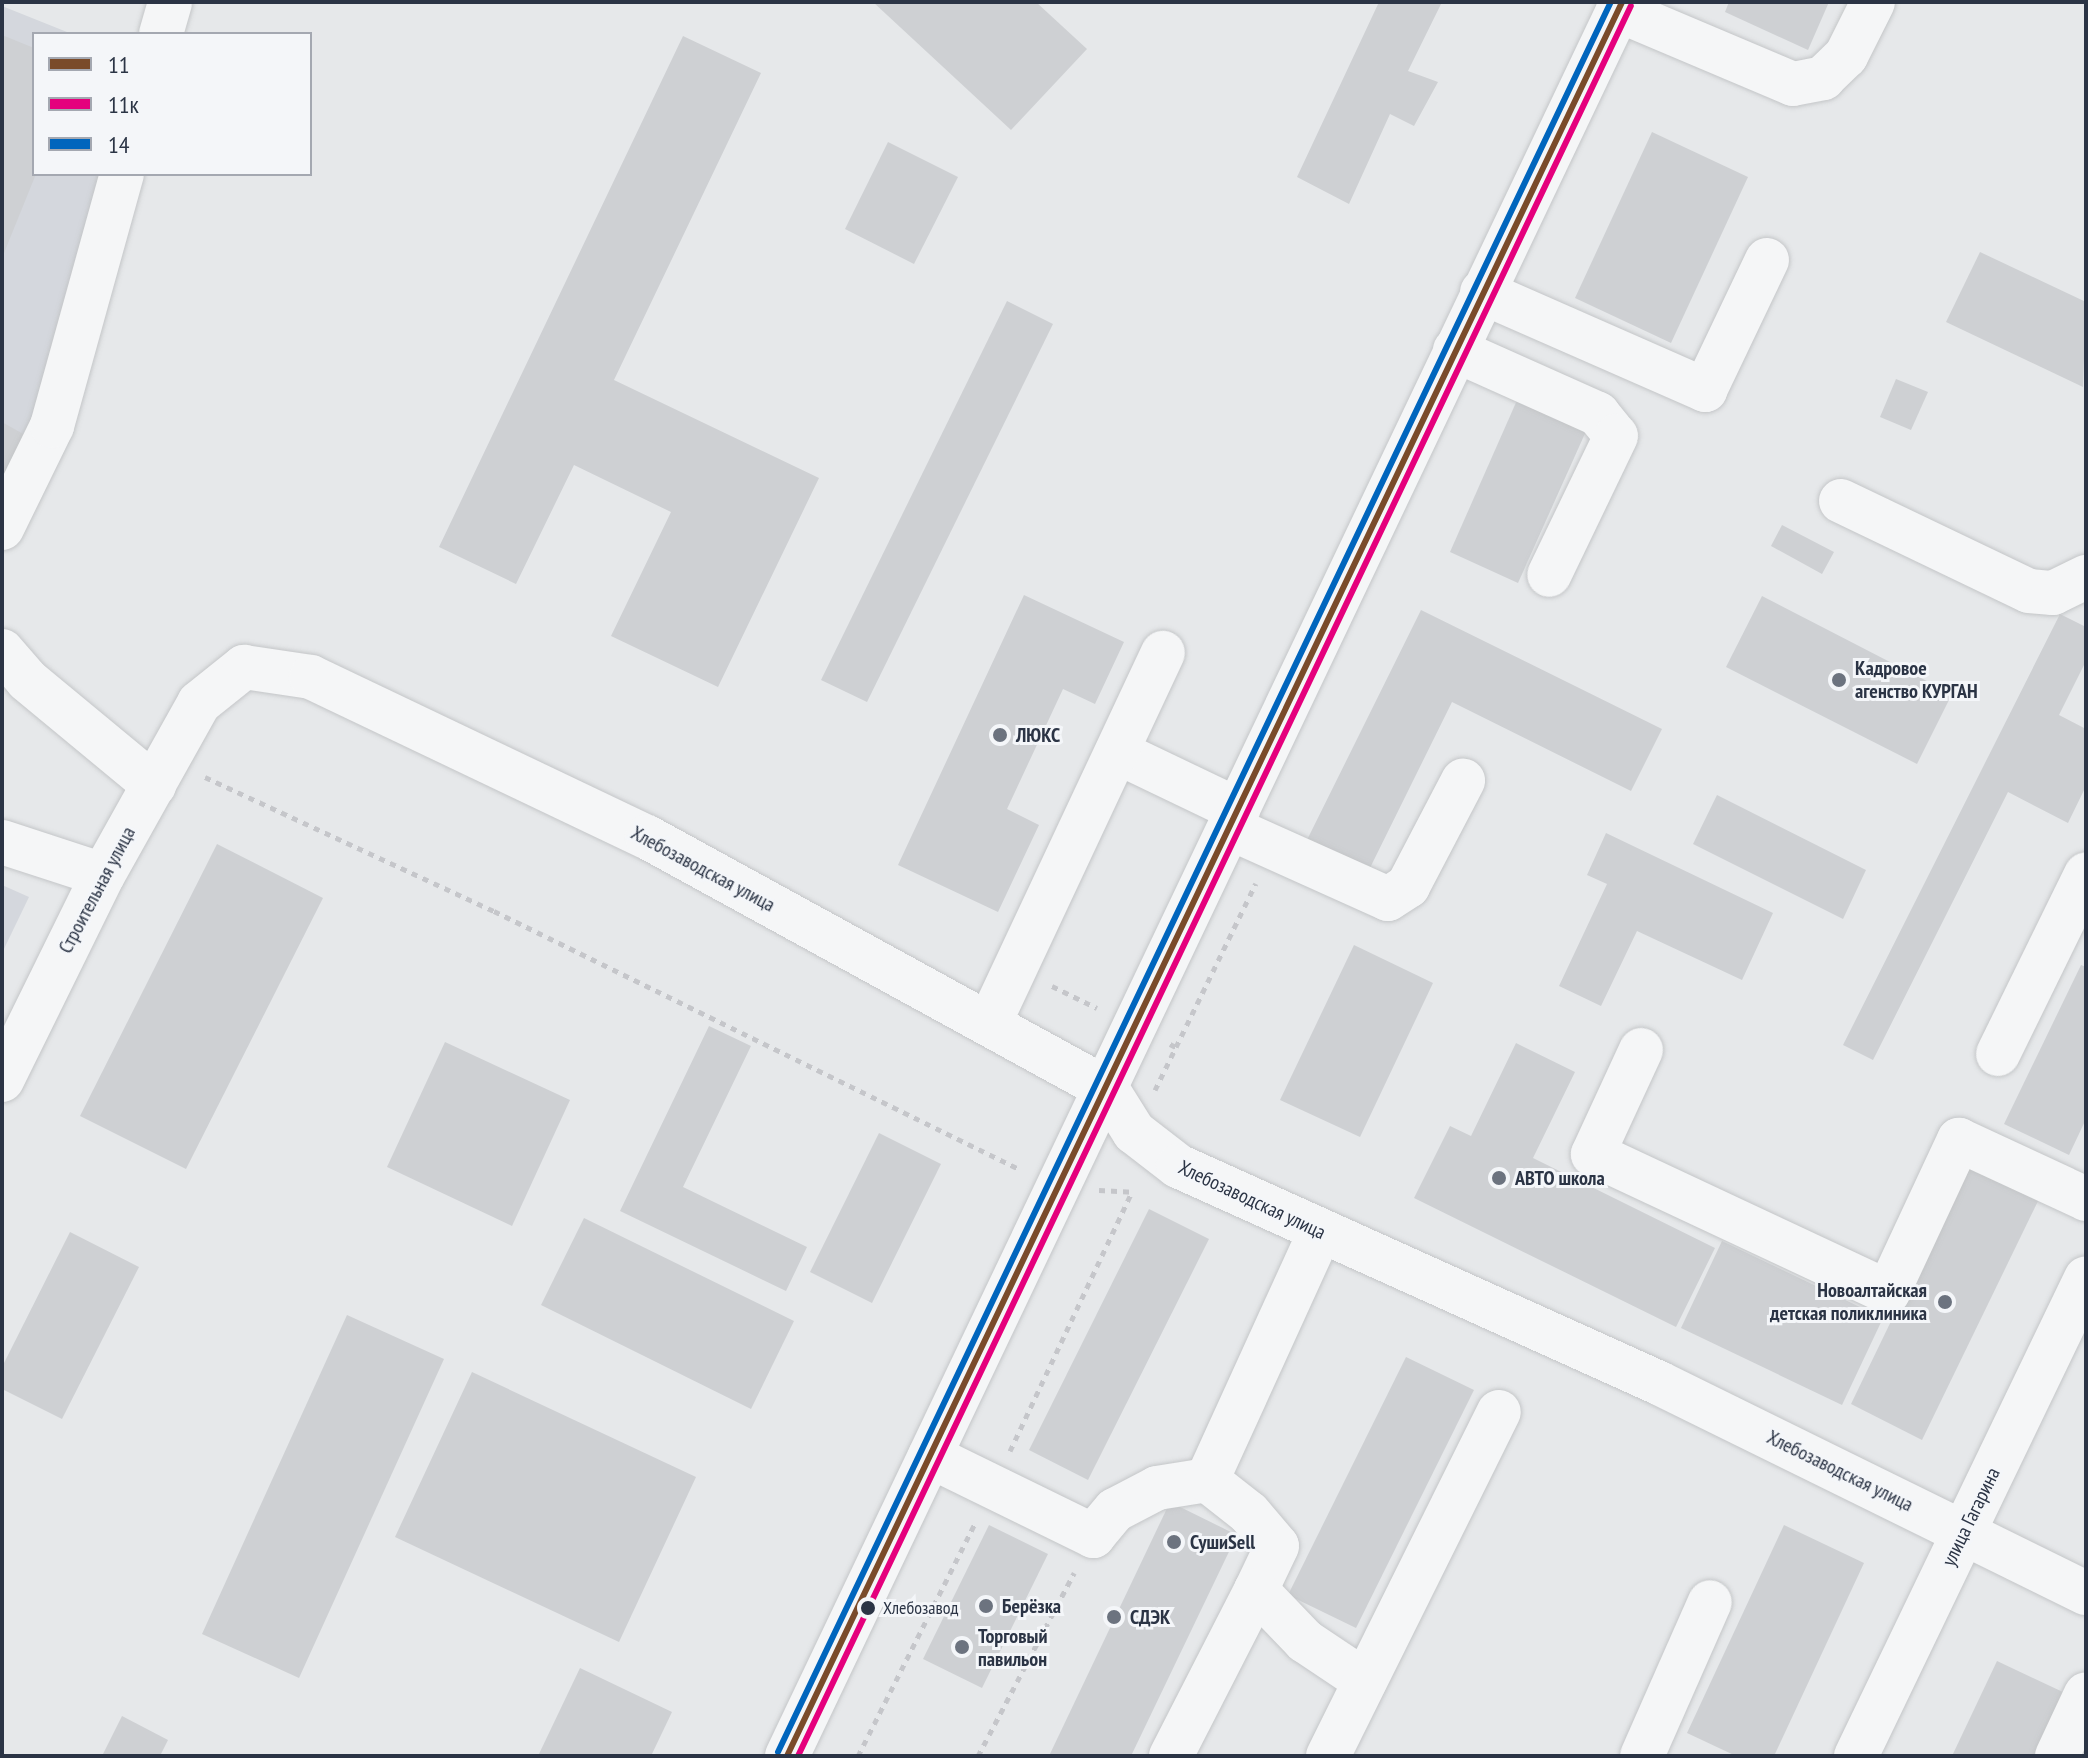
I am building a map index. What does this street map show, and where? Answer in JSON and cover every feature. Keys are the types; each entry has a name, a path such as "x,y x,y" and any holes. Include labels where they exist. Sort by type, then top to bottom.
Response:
{"street":[{"path":"162,32 170,2"},
{"path":"787,1756 1620,6 1793,84 1823,78 1846,56 1873,2"},
{"path":"2,528 52,426 121,176"},
{"path":"1482,292 1705,390 1767,260"},
{"path":"1455,350 1598,414 1616,436 1549,575"},
{"path":"1841,501 2029,591 2053,593 2086,577"},
{"path":"2,651 27,680 161,772"},
{"path":"989,1024 1163,653"},
{"name":"Хлебозаводская улица","path":"199,703 244,667 311,677 647,837 1107,1089 1134,1132 1178,1166 1659,1383 2086,1593"},
{"name":"Строительная улица","path":"2,1080 103,875 199,703"},
{"path":"1117,752 1234,819 1388,899 1408,886 1463,781"},
{"path":"2,842 103,875"},
{"path":"1998,1054 2081,899"},
{"path":"1641,1050 1593,1154 1888,1292 1959,1140 2086,1199"},
{"path":"1207,1480 1320,1232"},
{"name":"улица Гагарина","path":"1856,1756 2086,1278"},
{"path":"1328,1756 1499,1412"},
{"path":"930,1456 1093,1536 1115,1510 1157,1488 1207,1480 1249,1513 1277,1546 1171,1756"},
{"path":"1256,1590 1305,1641 1365,1681"},
{"path":"1642,1756 1710,1602"},
{"path":"2057,1756 2086,1694"}],"path":[{"path":"161,772 523,925 1059,1188 1132,1192"},
{"path":"978,1756 1093,1536"}],"shaded area":[{"path":"2,6 67,32 32,32 32,176 101,176 32,439 2,491"},
{"path":"2,885 29,897 2,953"}],"building":[{"path":"873,2 1036,2 1087,49 1011,130"},
{"path":"1379,2 1442,2 1408,71 1438,82 1414,126 1390,114 1349,204 1297,177"},
{"path":"1729,2 1829,2 1808,50 1725,12"},
{"path":"2,35 32,47 32,176 35,176 2,258"},
{"path":"683,36 761,73 614,380 819,478 718,687 611,636 671,512 574,465 516,584 439,547"},
{"path":"1652,132 1748,177 1671,343 1575,298"},
{"path":"888,142 958,177 914,264 845,229"},
{"path":"1980,252 2086,302 2083,387 1946,322"},
{"path":"1007,301 1053,324 867,702 821,680"},
{"path":"1896,379 1928,392 1911,430 1880,417"},
{"path":"1518,398 1587,429 1518,583 1450,552"},
{"path":"2,422 32,439 2,491"},
{"path":"1782,525 1834,552 1822,574 1771,546"},
{"name":"ЛЮКС","path":"1024,595 1124,642 1095,704 1063,689 1007,809 1039,825 998,912 898,865"},
{"name":"Кадровое агенство КУРГАН","path":"1762,596 1952,694 1917,764 1726,667"},
{"path":"1421,610 1662,729 1631,791 1452,702 1367,874 1305,844"},
{"path":"2060,614 2086,627 2086,661 2059,715 2086,729 2086,786 2068,823 2008,792 1873,1060 1843,1045"},
{"path":"1717,795 1866,870 1843,919 1693,844"},
{"path":"1606,833 1773,913 1742,980 1637,931 1601,1006 1559,986 1607,884 1587,875"},
{"path":"217,844 323,898 186,1169 80,1116"},
{"path":"1354,945 1433,983 1360,1137 1280,1100"},
{"path":"2081,965 2086,967 2086,1119 2069,1155 2004,1124"},
{"path":"709,1026 751,1046 683,1187 807,1247 786,1291 620,1211"},
{"path":"445,1042 570,1100 512,1226 387,1167"},
{"name":"АВТО школа","path":"1516,1043 1575,1072 1533,1158 1715,1248 1676,1327 1414,1198 1450,1126 1471,1136"},
{"path":"879,1133 941,1164 872,1303 810,1272"},
{"name":"Новоалтайская детская поликлиника","path":"1967,1164 2039,1199 1922,1440 1851,1404"},
{"path":"1149,1209 1209,1239 1088,1480 1029,1450"},
{"path":"584,1218 794,1321 751,1409 541,1305"},
{"path":"70,1232 139,1267 62,1419 2,1389 2,1367"},
{"path":"1722,1241 1883,1318 1842,1405 1681,1328"},
{"path":"347,1315 444,1359 299,1678 202,1634"},
{"path":"1406,1357 1474,1390 1356,1628 1288,1595"},
{"path":"472,1372 696,1477 619,1642 395,1537"},
{"path":"1170,1502 1237,1535 1131,1756 1049,1756"},
{"name":"Берёзка","path":"989,1525 1048,1554 982,1688 923,1659"},
{"path":"1784,1525 1864,1563 1774,1756 1736,1756 1687,1733"},
{"path":"1997,1661 2065,1693 2034,1756 1952,1756"},
{"path":"580,1668 672,1712 651,1756 538,1756"},
{"path":"122,1716 168,1740 160,1756 102,1756"}],"transit line":[{"name":"14","path":"778,1752 1611,2"},
{"name":"11","path":"787,1756 1622,2"},
{"name":"11к","path":"798,1756 1631,6"}],"place":[{"name":"Кадровое агенство КУРГАН","path":"1839,680"},
{"name":"ЛЮКС","path":"1000,735"},
{"name":"АВТО школа","path":"1499,1178"},
{"name":"Новоалтайская детская поликлиника","path":"1945,1302"},
{"name":"СушиSell","path":"1174,1542"},
{"name":"Берёзка","path":"986,1606"},
{"name":"Хлебозавод","path":"868,1608"},
{"name":"СДЭК","path":"1114,1617"},
{"name":"Торговый павильон","path":"962,1647"}]}
